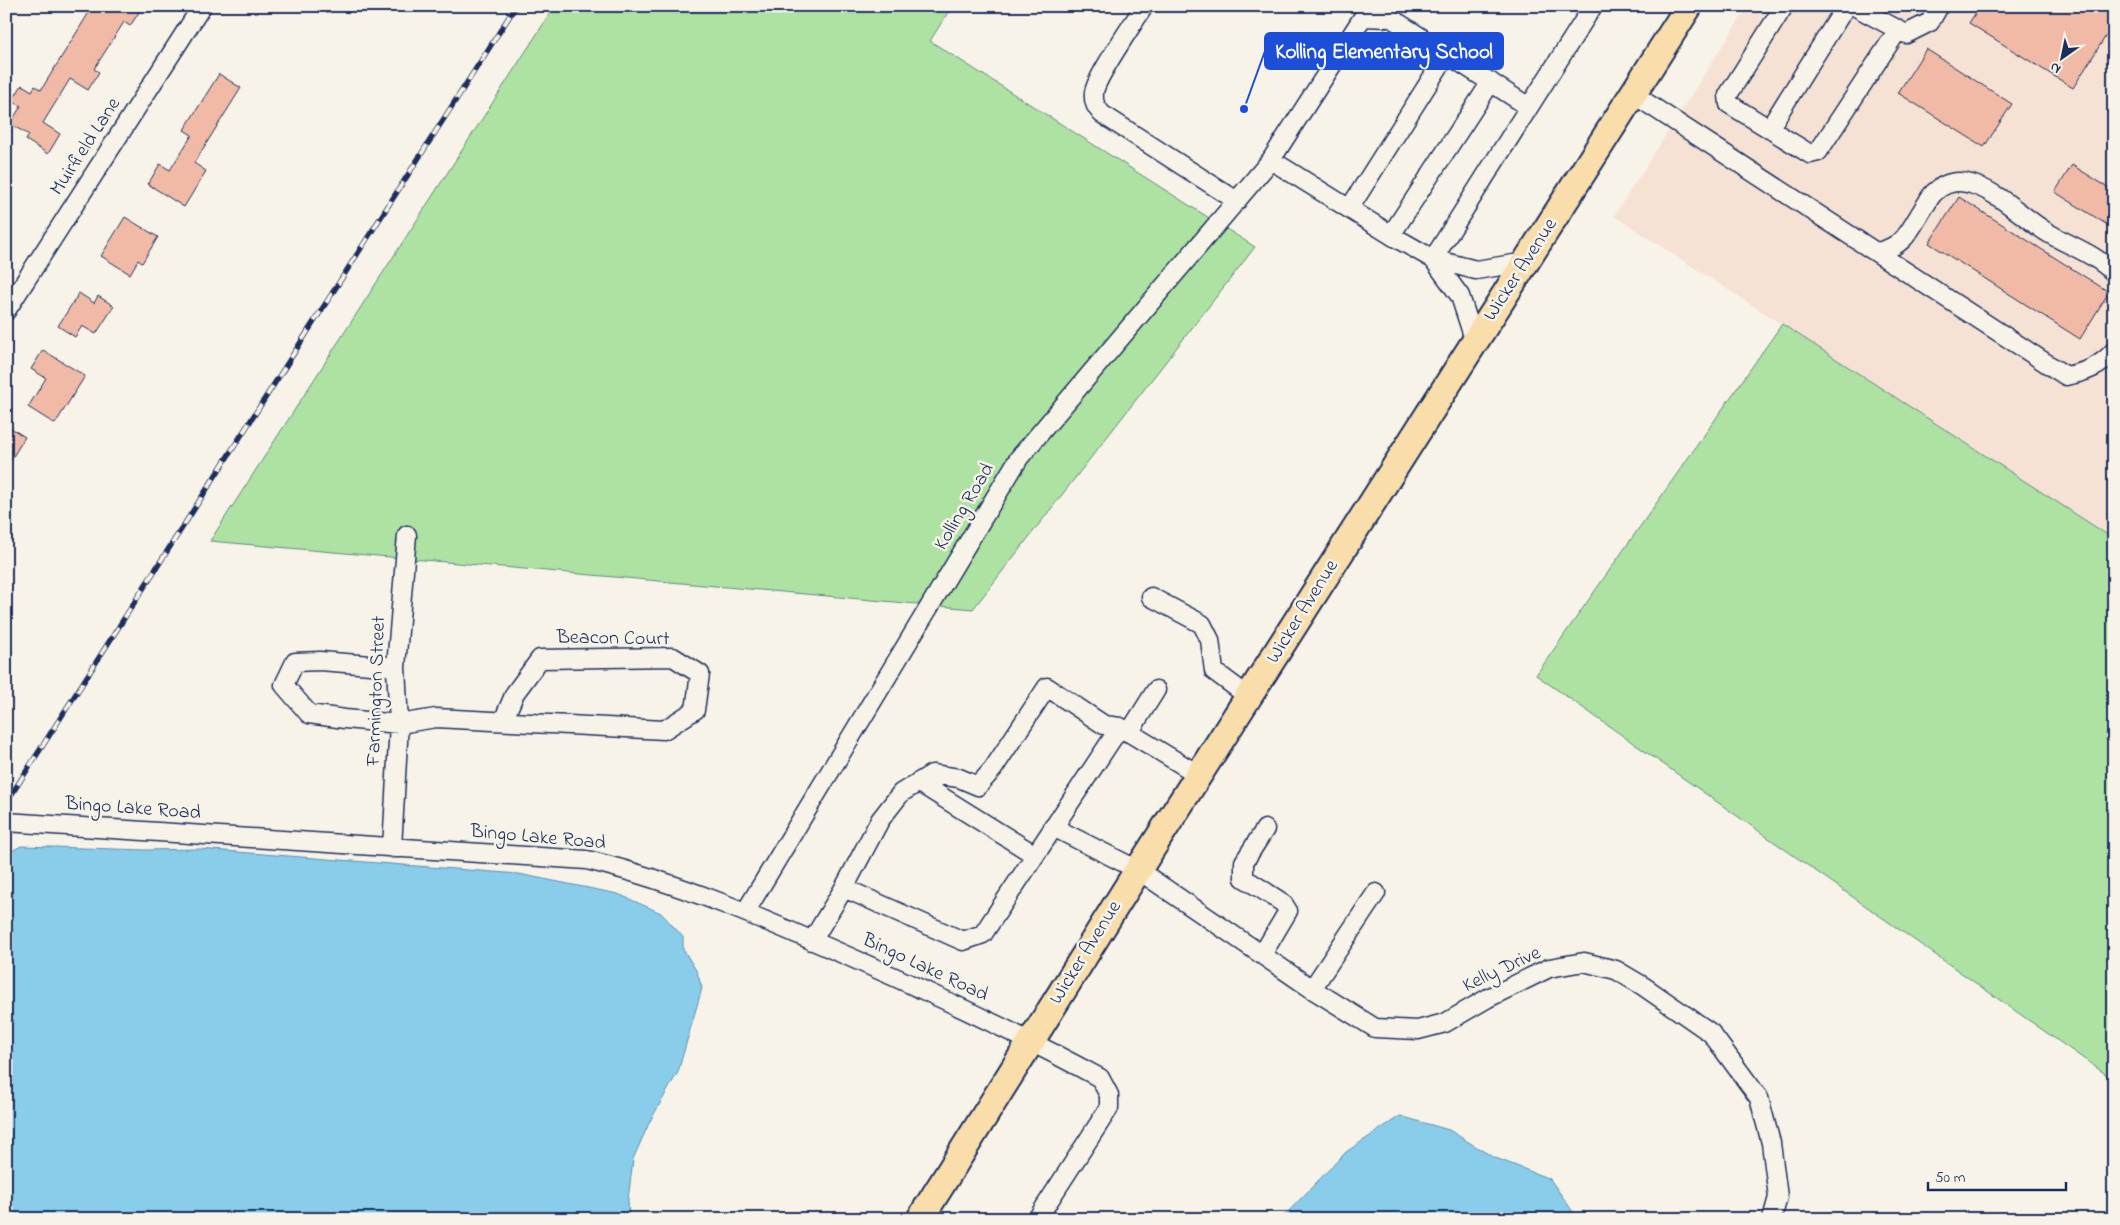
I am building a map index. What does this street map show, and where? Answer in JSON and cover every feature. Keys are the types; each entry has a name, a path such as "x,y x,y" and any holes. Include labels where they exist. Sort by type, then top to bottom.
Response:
{"highway":[{"name":"Wicker Avenue","path":"920,1219 1138,870 1689,6"}],"street":[{"name":"Muirfield Lane","path":"6,311 202,6"},
{"path":"1144,6 1099,78 1093,92 1094,104 1102,114 1237,200"},
{"path":"1433,259 1593,6"},
{"path":"1784,6 1728,95 1729,104 1810,154 1818,152 1898,30"},
{"path":"1769,129 1846,6"},
{"path":"1854,6 1906,34 1930,22 1939,6"},
{"name":"Kolling Road","path":"746,911 1019,458 1271,160 1363,17 1391,18 1447,54"},
{"path":"1349,209 1447,54 1529,107"},
{"path":"1391,235 1491,82"},
{"path":"1633,94 2066,376 2089,371 2107,360 2114,351"},
{"path":"1271,160 1433,259 1476,270 1526,262"},
{"path":"1878,252 1892,249 1900,244 1910,232 1935,191 1954,181 1971,184 1990,192 2045,231 2089,254 2114,273"},
{"path":"1433,259 1460,296 1475,342"},
{"name":"Farmington Street","path":"392,848 399,724 396,667 406,535"},
{"path":"1151,597 1202,624 1210,640 1214,671 1249,698"},
{"name":"Beacon Court","path":"396,667 320,661 295,662 284,685 309,714 345,719 399,724 436,718 664,730 695,710 700,674 672,657 540,659 515,693 503,721"},
{"path":"812,940 844,888 880,820 900,793 932,774 959,778 978,786 993,769 1047,687 1104,725 1125,730 1199,775"},
{"path":"844,888 963,942 983,934 1053,827 1156,690"},
{"path":"918,782 1035,854"},
{"name":"Bingo Lake Road","path":"6,822 587,860 633,872 746,911 1030,1041 1100,1078 1109,1095 1109,1108 1037,1219"},
{"name":"Kelly Drive","path":"1053,827 1138,870 1312,989 1375,1028 1418,1030 1445,1022 1549,968 1584,962 1616,970 1643,986 1711,1033 1759,1098 1771,1143 1778,1197 1772,1219"},
{"path":"1262,955 1288,911 1284,903 1244,878 1244,862 1265,829"},
{"path":"1312,989 1376,893"}],"shaded area":[{"path":"1748,6 2114,6 2114,539 1614,216"}],"green space":[{"path":"555,6 952,6 930,41 1255,247 973,609 210,541"},
{"path":"1782,324 2114,539 2114,1080 1536,675"}],"water":[{"path":"21,846 146,850 199,849 519,874 618,894 661,913 683,937 683,949 697,972 702,988 678,1072 650,1121 633,1159 628,1200 629,1219 6,1219 6,854"},
{"path":"1400,1116 1449,1130 1493,1157 1550,1179 1578,1219 1281,1219 1346,1152"}],"building":[{"path":"93,6 143,6 130,26 124,22 94,69 99,72 88,90 70,79 43,123 60,134 48,154 26,140 29,135 10,124 21,106 12,101 22,85 32,91 35,86 41,90"},
{"path":"1980,6 2114,6 2114,23 2073,88 1969,23"},
{"path":"1926,49 2012,104 1984,147 1898,93"},
{"path":"219,74 241,88 194,163 206,171 184,207 148,184 160,164 170,170 192,135 184,130"},
{"path":"2072,165 2114,191 2114,229 2055,192"},
{"path":"1959,197 2109,292 2080,339 1929,243"},
{"path":"125,217 158,237 142,263 138,260 130,274 101,256"},
{"path":"79,293 94,303 98,296 114,306 96,334 82,326 75,337 58,326"},
{"path":"43,350 85,376 55,424 28,407 46,378 31,369"},
{"path":"6,425 25,437 6,468"}],"railway":[{"path":"6,803 516,6"}],"place":[{"name":"Kolling Elementary School","path":"1244,109"}]}
